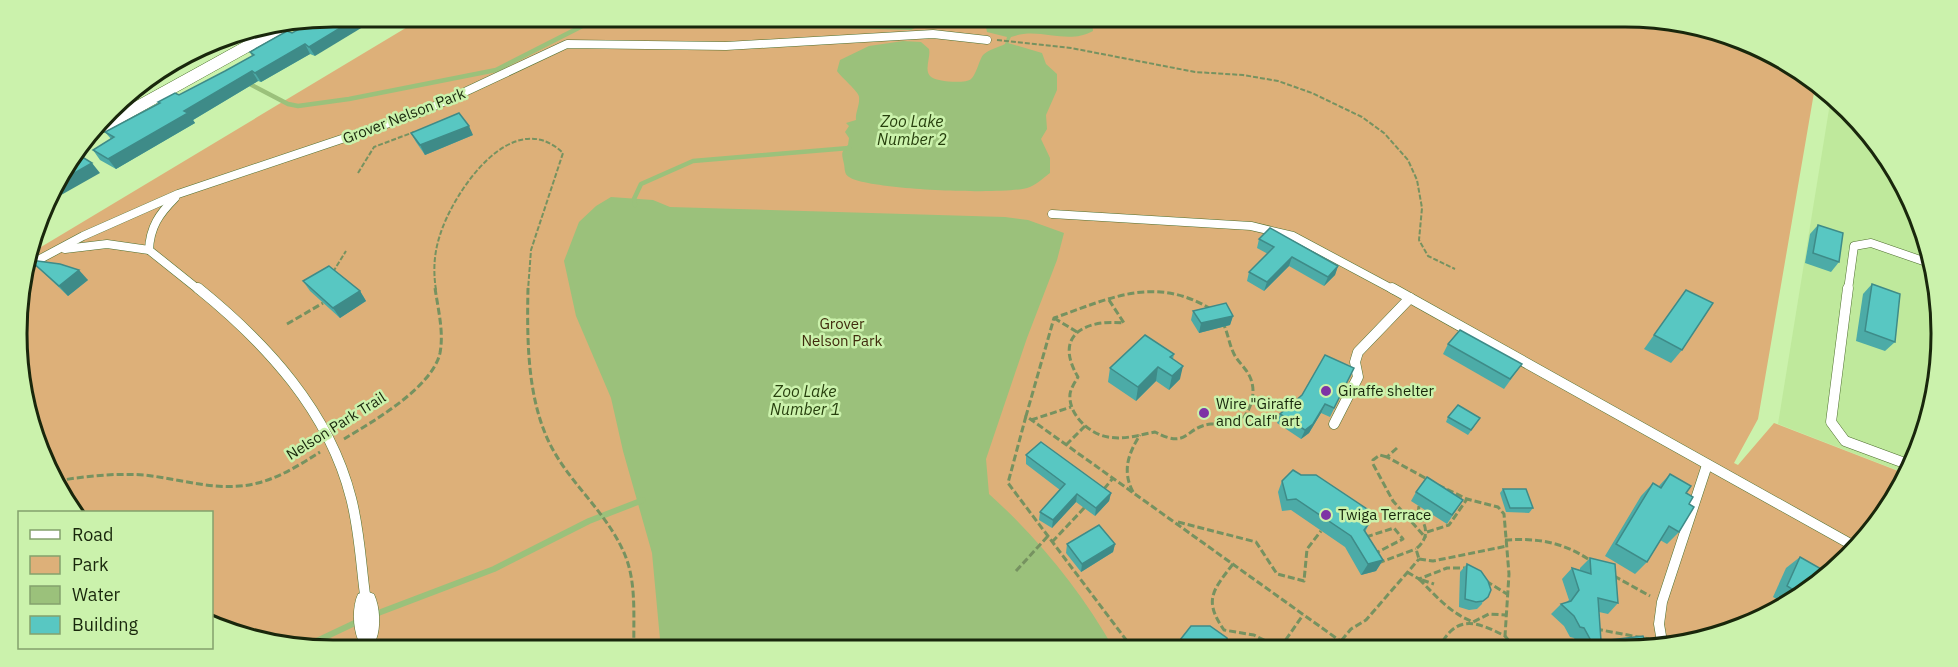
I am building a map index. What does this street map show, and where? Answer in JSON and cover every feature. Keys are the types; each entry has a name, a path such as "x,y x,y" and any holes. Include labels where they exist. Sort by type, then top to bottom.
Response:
{"street":[{"path":"115,119 269,34"},
{"path":"240,41 247,45"},
{"path":"366,602 367,640"}],"lane":[{"name":"Grover Nelson Park","path":"35,262 111,223 178,194 422,112 567,44 726,45 933,34 991,40"},
{"name":"Grover Nelson Park","path":"149,250 149,231 159,214 178,194"},
{"path":"1052,214 1251,226 1271,230 1312,245 1848,543"},
{"path":"1902,462 1845,441 1831,423 1854,246 1871,243 1922,261"},
{"path":"54,252 80,246 103,245 133,245 149,250 243,327 271,355 306,401 331,445 351,497 366,602"},
{"path":"1334,424 1358,377 1356,362 1358,352 1410,298"},
{"path":"1661,637 1659,624 1662,602 1707,465"}],"path":[{"path":"991,40 1071,48 1195,72 1278,81 1312,93 1362,117 1384,133 1408,160 1417,180 1422,208 1419,240 1428,256 1455,269"},
{"path":"358,173 374,147 422,129"},
{"name":"Nelson Park Trail","path":"65,480 120,474 160,477 200,485 237,487 272,478 362,428 424,379 437,362 440,335 434,273 437,245 445,221 477,168 493,153 513,143 531,140 550,143 563,153 562,160 541,215 531,252 527,285 534,392 539,417 551,448 596,508 625,556 631,586 634,640"},
{"path":"327,281 346,251"},
{"path":"1054,318 1146,289 1196,299 1216,313"},
{"path":"1109,300 1124,323 1101,320 1077,332 1067,350 1070,365 1078,377 1070,393 1071,407 1085,426 1106,437 1118,439 1155,432 1170,440 1183,438 1200,427 1212,424 1235,427 1243,422 1249,413 1252,385 1249,375 1230,346 1227,330 1222,320"},
{"path":"287,324 323,303"},
{"path":"1054,318 1077,332"},
{"path":"1054,318 1008,483 1126,640"},
{"path":"1031,420 1071,407"},
{"path":"1026,416 1337,640"},
{"path":"1066,445 1085,426"},
{"path":"1134,493 1127,483 1125,468 1131,451 1141,435"},
{"path":"1388,457 1397,448"},
{"path":"1426,538 1397,507 1373,464 1376,457 1380,455 1388,457 1401,466 1467,499 1498,507 1504,514 1509,574 1505,636"},
{"path":"1098,494 1113,478"},
{"path":"1427,532 1449,525 1467,499"},
{"path":"1052,542 1091,501"},
{"path":"1373,565 1416,549 1426,538 1428,521 1418,514 1419,506"},
{"path":"1176,522 1198,525 1256,542 1278,574 1304,581 1307,549 1322,531"},
{"path":"1361,537 1394,528 1403,539 1368,557"},
{"path":"1016,571 1048,536"},
{"path":"1505,540 1539,538 1558,542 1599,566"},
{"path":"1419,559 1433,561 1507,546"},
{"path":"1416,549 1419,559"},
{"path":"1342,640 1351,629 1366,620 1419,559"},
{"path":"1233,564 1210,598 1210,609 1224,630 1254,635 1264,640"},
{"path":"1419,579 1433,576 1447,566 1455,566 1475,573"},
{"path":"1407,572 1434,584"},
{"path":"1606,572 1635,590 1662,602"},
{"path":"1480,577 1507,594"},
{"path":"1419,579 1446,608 1461,618 1505,636 1508,640"},
{"path":"1442,640 1445,632 1460,624 1473,622 1489,614 1506,615"},
{"path":"1286,640 1303,615"},
{"path":"1589,627 1644,639"},
{"path":"1221,634 1224,630"}],"shaded area":[{"path":"1830,106 1855,131 1879,163 1908,216 1915,235 1925,274 1930,313 1930,354 1925,393 1915,432 1898,471 1778,424"}],"green space":[{"name":"Grover Nelson Park","path":"407,27 1624,27 1665,30 1704,37 1742,50 1778,68 1814,92 1758,419 1734,463 1738,465 1774,423 1898,471 1879,504 1855,536 1811,577 1778,599 1742,617 1704,630 1665,637 1624,640 334,640 293,637 254,630 213,616 213,511 84,511 79,504 50,451 37,413 30,374 28,313 39,248"}],"water":[{"path":"837,27 917,27 911,30"},
{"name":"Zoo Lake Number 2","path":"986,27 1093,27 1093,31 1073,37 1022,34 1011,37 1008,43 1042,53 1046,64 1057,74 1057,90 1046,115 1047,129 1041,139 1050,158 1050,173 1027,188 992,191 907,188 861,181 847,176 842,156 849,138 845,132 849,126 846,123 856,120 859,97 837,71 840,60 869,46 903,41 921,42 929,49 928,73 930,76 944,81 968,81 973,77 983,55 1005,44 1007,37 987,32"},
{"name":"Zoo Lake Number 1","path":"611,197 653,200 670,207 1005,217 1028,220 1064,233 1057,260 1027,338 986,459 989,494 1025,529 1058,567 1088,607 1108,640 660,640 652,553 623,451 611,398 576,316 564,261 579,222 596,206"}],"building":[{"path":"342,27 309,47 305,44 255,73 252,71 184,111 188,113 108,159 93,150 114,137 105,132 175,93 179,95 254,55 250,52 287,31 292,33 299,29"},
{"path":"459,113 469,126 420,145 411,133"},
{"path":"83,157 92,163 71,175"},
{"path":"1818,225 1843,233 1839,262 1813,253"},
{"path":"1270,228 1338,266 1328,277 1292,257 1267,282 1249,272 1274,247 1259,239"},
{"path":"36,261 60,264 79,270 59,286 35,264"},
{"path":"329,266 360,291 333,308 303,281"},
{"path":"1872,284 1900,294 1895,342 1865,331"},
{"path":"1686,290 1713,303 1682,350 1654,335"},
{"path":"1226,303 1233,316 1201,323 1193,311"},
{"path":"1460,330 1522,364 1510,379 1448,344"},
{"path":"1145,335 1174,354 1170,357 1183,366 1172,376 1158,367 1138,387 1110,368"},
{"path":"1325,355 1354,368 1334,408 1325,404 1313,424 1305,430 1280,414 1302,395"},
{"path":"1458,405 1480,418 1471,430 1448,417"},
{"path":"1041,442 1111,493 1096,508 1077,494 1053,520 1040,512 1065,484 1026,455"},
{"path":"1293,470 1301,475 1316,475 1367,509 1370,522 1364,530 1383,560 1368,564 1351,536 1296,499 1287,500 1282,481"},
{"path":"1670,474 1691,486 1686,493 1693,497 1689,504 1694,507 1679,532 1669,526 1647,562 1616,544 1653,483 1661,488"},
{"path":"1427,477 1463,500 1452,515 1416,492"},
{"path":"1503,489 1526,489 1533,508 1510,508"},
{"path":"1099,525 1115,544 1082,564 1067,544"},
{"path":"1800,557 1821,569 1793,589 1787,586"},
{"path":"1590,558 1615,564 1618,603 1598,598 1601,640 1591,640 1584,628 1580,627 1574,616 1561,604 1571,601 1579,590 1572,568 1591,574"},
{"path":"1467,564 1481,571 1488,581 1491,590 1483,601 1465,599"},
{"path":"1191,626 1210,626 1227,640 1180,640"},
{"path":"1643,636 1645,639 1609,640"}],"waterway":[{"path":"246,82 288,104 298,106 349,99 496,70 580,27"},
{"path":"635,205 634,199 641,184 693,161 849,148"},
{"path":"373,615 494,569 589,521 643,500"},
{"path":"320,639 359,621"}],"place":[{"name":"Giraffe shelter","path":"1326,391"},
{"name":"Wire \"Giraffe and Calf\" art","path":"1204,413"},
{"name":"Twiga Terrace","path":"1326,515"}]}
